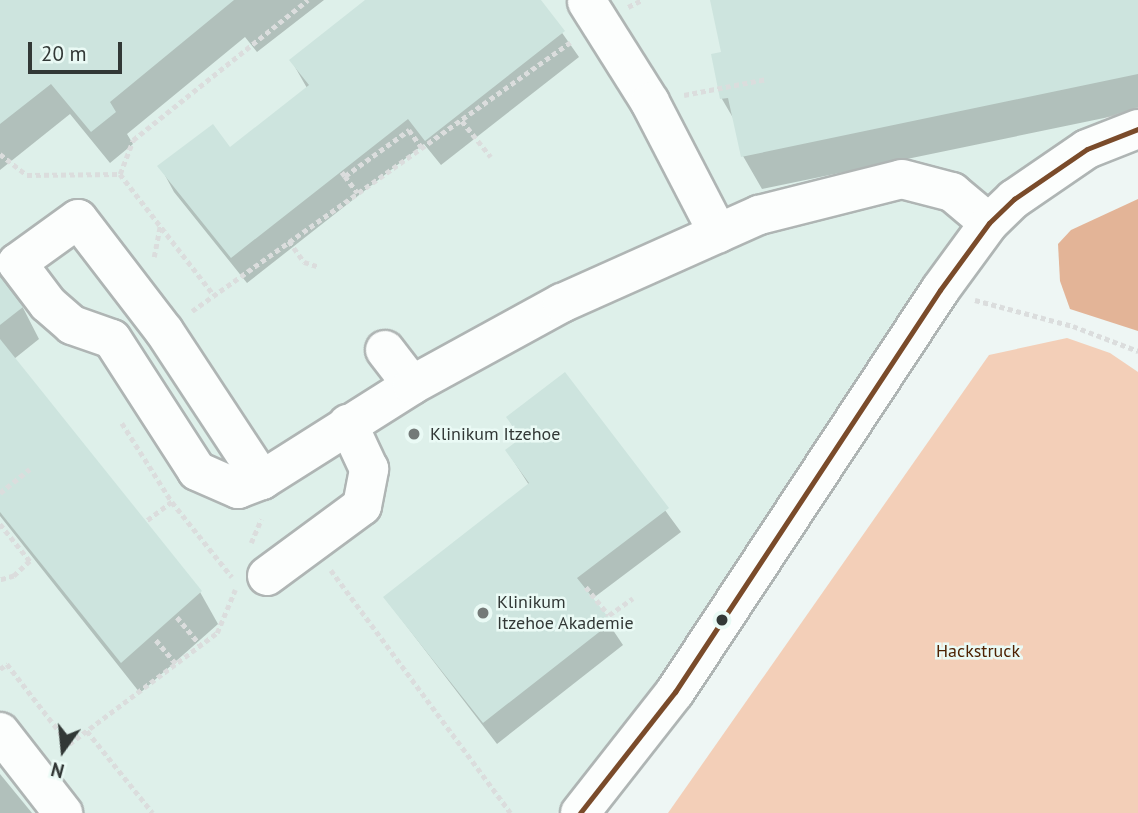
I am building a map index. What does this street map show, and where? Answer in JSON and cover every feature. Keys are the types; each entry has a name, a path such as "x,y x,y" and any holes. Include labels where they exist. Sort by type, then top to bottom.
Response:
{"street":[{"path":"594,11 650,102 719,233"},
{"path":"580,813 676,692 940,290 989,223 1025,191 1087,149 1138,129"},
{"path":"250,484 164,331 78,219 17,263 48,304 72,325 111,339 197,471 250,484 412,385 562,303 759,215 902,179 952,192 989,223"},
{"path":"385,350 412,385"},
{"path":"267,576 362,506 368,488 369,469 348,424"},
{"path":"0,732 63,813"}],"path":[{"path":"120,174 133,140 308,0"},
{"path":"164,331 462,121 594,11"},
{"path":"650,102 766,79"},
{"path":"462,121 491,157"},
{"path":"358,193 344,174 409,130 422,148"},
{"path":"0,154 27,175 120,174"},
{"path":"120,174 214,295"},
{"path":"289,241 304,262 319,267"},
{"path":"940,290 1073,326 1138,351"},
{"path":"0,493 30,469"},
{"path":"0,669 8,664 69,744 217,633 237,583 172,502"},
{"path":"0,524 30,561 14,576 0,580"},
{"path":"312,544 511,813"},
{"path":"586,587 609,615 633,598"},
{"path":"177,617 201,646"},
{"path":"156,640 176,664"},
{"path":"88,731 153,813"}],"shaded area":[{"name":"Klinikum Itzehoe","path":"0,0 1138,0 1138,107 1107,117 1002,182 942,251 871,367 594,781 557,813 0,813"},
{"path":"1138,199 1138,331 1070,309 1060,281 1058,244 1071,230"}],"green space":[{"name":"Hackstruck","path":"1067,338 1110,353 1138,372 1138,813 668,813 989,355"}],"building":[{"path":"0,0 234,0 110,102 116,112 91,132 51,84 0,124"},
{"path":"365,0 541,0 565,31 425,141 408,119 231,258 157,166 213,124 230,147 309,85 289,60"},
{"path":"710,0 1138,0 1138,74 741,157 728,98 720,99 711,54 721,52"},
{"path":"0,277 23,307 0,325"},
{"path":"0,339 202,591 121,663 0,512"},
{"path":"565,372 669,508 577,578 612,622 483,723 383,597 529,483 505,450 521,438 506,417"}],"transit line":[{"path":"580,813 675,692 940,290 989,223 1014,199 1087,149 1138,129"}],"place":[{"name":"Klinikum Itzehoe","path":"414,434"},
{"name":"Klinikum Itzehoe Akademie","path":"483,613"}]}
